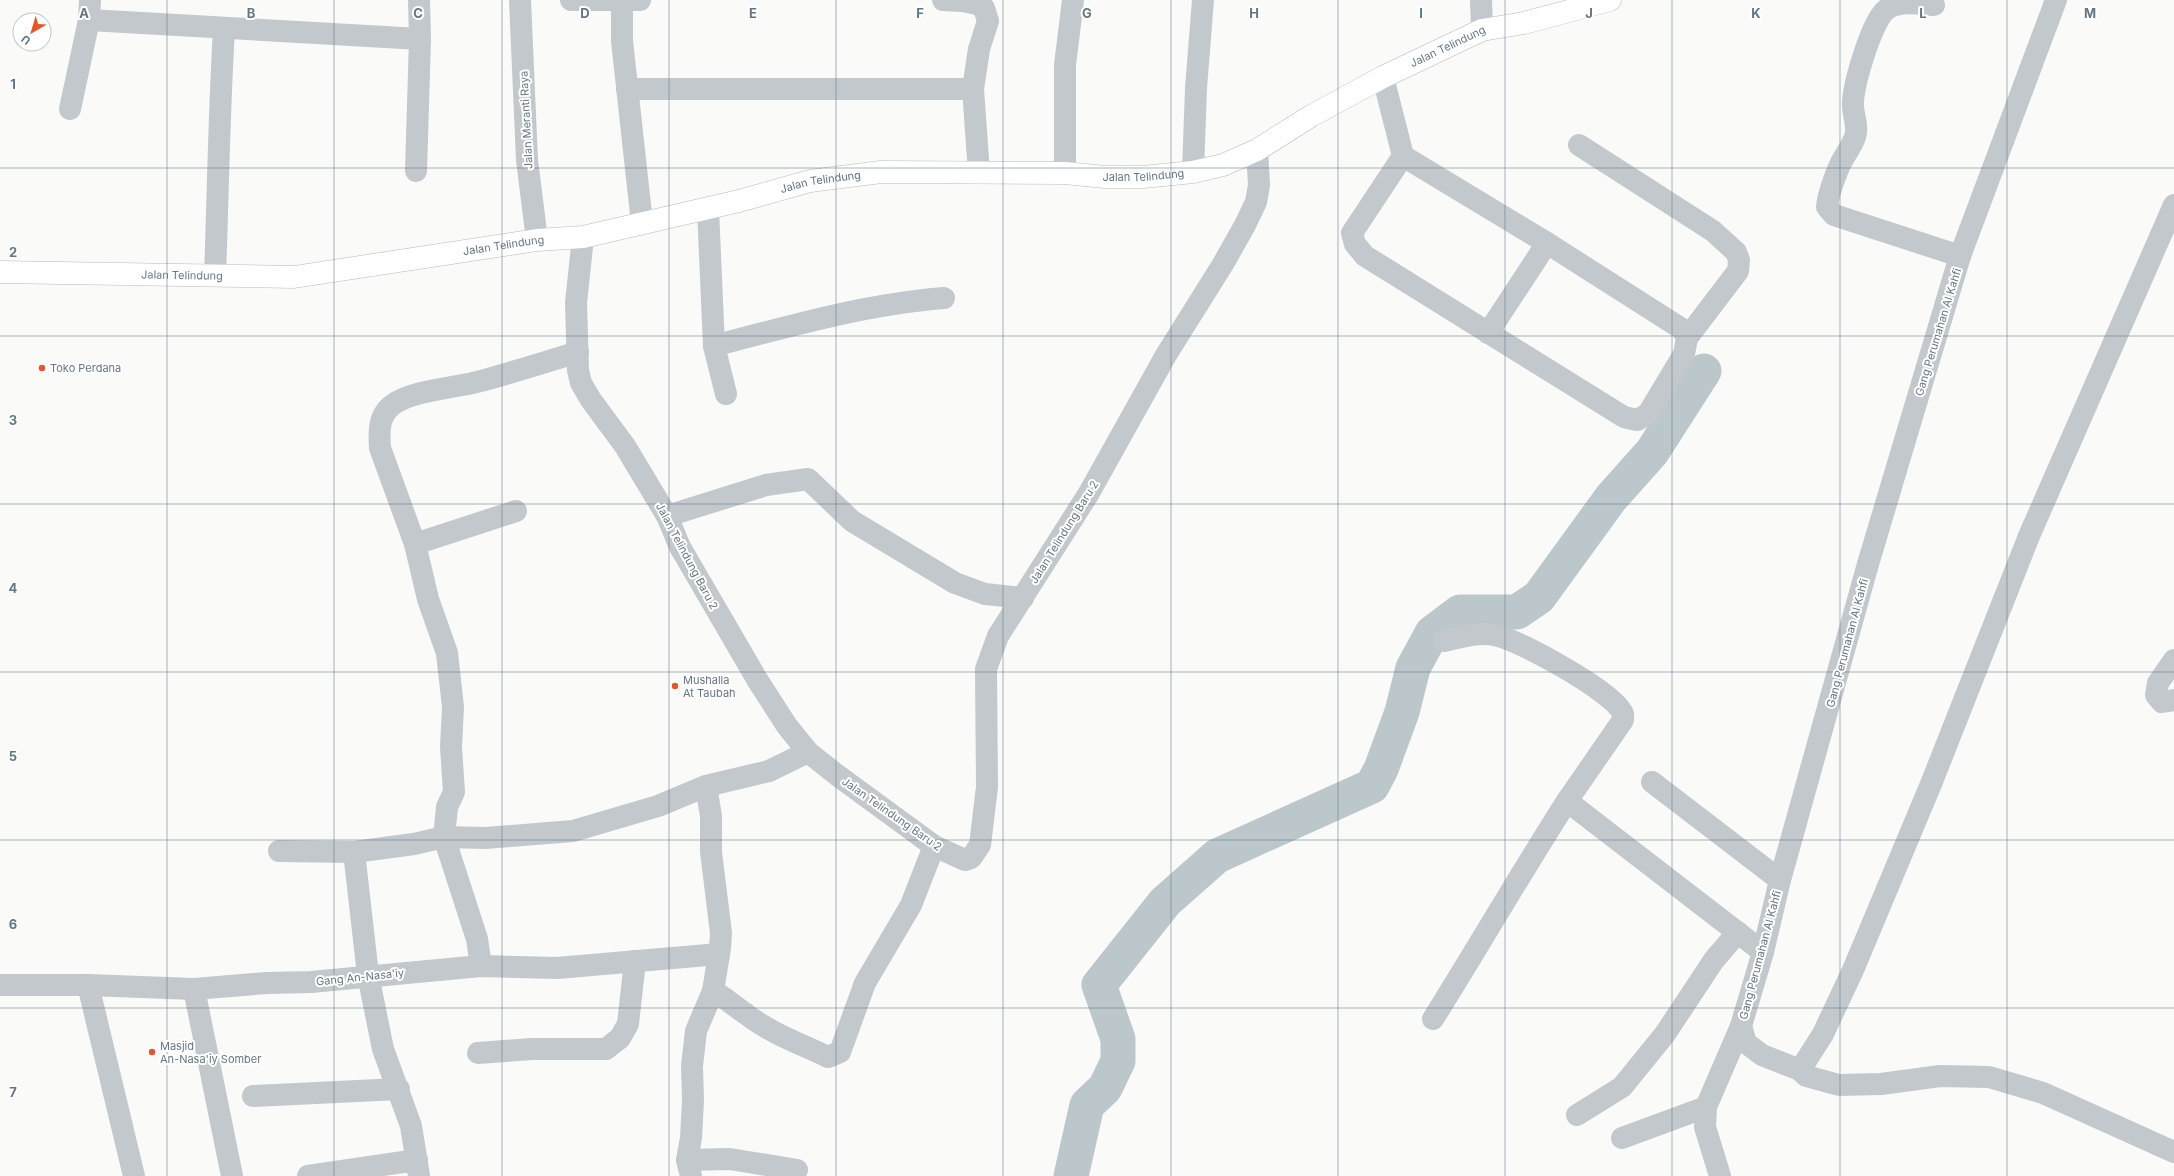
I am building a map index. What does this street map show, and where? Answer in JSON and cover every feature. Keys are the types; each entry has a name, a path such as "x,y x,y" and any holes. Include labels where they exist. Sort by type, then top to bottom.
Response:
{"main road":[{"name":"Jalan Telindung","path":"0,272 294,277 537,240 582,237 708,209 818,180 881,172 1065,173 1105,177 1143,177 1193,172 1223,165 1257,150 1311,116 1383,77 1482,30 1565,6 1610,0"}],"street":[{"path":"416,170 420,39 419,0"},
{"name":"Jalan Meranti Raya","path":"520,0 527,160 537,240"},
{"path":"571,0 628,0 622,41 642,223"},
{"path":"943,0 977,4 984,8 988,21 979,49 973,89 979,172"},
{"path":"1065,173 1065,65 1073,0"},
{"path":"1193,172 1196,88 1203,0"},
{"path":"1481,0 1482,30"},
{"name":"Gang Perumahan Al Kahfi","path":"2056,0 1960,256 1868,564 1780,880 1763,952 1741,1026 1746,1043 1762,1056 1800,1070 1806,1076 1839,1085 1881,1084 1940,1076 1989,1077 2042,1093 2174,1152"},
{"path":"1934,5 1898,4 1886,9 1880,17 1861,63 1856,80 1853,103 1856,126 1855,137 1839,166 1827,207 1834,215 1960,256"},
{"path":"70,109 90,10 224,29 420,39"},
{"path":"215,276 220,104 224,29"},
{"path":"1383,77 1403,156 1547,243 1682,329 1688,338"},
{"path":"627,89 973,89"},
{"path":"1403,156 1352,233 1355,244 1365,256 1624,417 1637,420 1648,414 1684,354 1688,338 1738,270 1739,260 1736,252 1713,231 1579,145"},
{"name":"Jalan Telindung Baru 2","path":"582,237 576,303 578,370 581,383 625,446 667,516 680,547 754,675 787,726 808,752 934,846 965,860 971,858 980,845 987,787 986,669 998,636 1089,493 1166,355 1223,264 1245,225 1256,202 1259,185 1257,150"},
{"path":"1800,1070 1823,1034 1853,970 1931,784 2028,536 2174,205"},
{"path":"708,209 714,346 726,394"},
{"path":"1488,333 1547,243"},
{"path":"714,346 841,315 915,301 944,298"},
{"path":"481,966 477,939 444,837 447,806 454,792 451,747 453,706 447,653 428,600 415,544 380,448 379,432 385,412 392,405 413,396 480,382 578,352"},
{"path":"667,516 766,485 808,478 852,521 955,583 985,594 1023,598"},
{"path":"415,544 516,511"},
{"path":"1433,1019 1475,952 1519,876 1567,801 1623,720 1623,713 1618,705 1572,672 1544,655 1498,636 1478,634 1444,641"},
{"path":"2174,660 2158,683 2156,695 2162,702 2174,700"},
{"path":"279,851 354,852 414,844 444,837 485,838 572,831 658,806 706,786 769,771 808,752"},
{"path":"1652,782 1780,880"},
{"path":"706,786 711,816 711,852 720,933 719,954 713,991 696,1031 692,1066 693,1100 689,1168 730,1159 797,1170"},
{"path":"1567,801 1763,952"},
{"path":"713,991 729,999 746,1014 776,1032 828,1057 836,1055 840,1052 865,983 911,905 934,846"},
{"path":"308,1176 418,1168 411,1126 399,1089 383,1049 368,975 354,852"},
{"path":"1577,1115 1622,1087 1665,1034 1714,960 1738,932"},
{"name":"Gang An-Nasa'iy","path":"0,985 88,985 194,989 267,983 311,982 368,975 481,966 557,968 719,954"},
{"path":"478,1053 532,1049 606,1049 620,1038 628,1024 635,961"},
{"path":"88,985 134,1176"},
{"path":"194,989 232,1176"},
{"path":"1720,1176 1705,1127 1706,1107 1741,1026"},
{"path":"253,1096 399,1089"},
{"path":"1622,1138 1706,1107"}],"waterway":[{"path":"1071,1176 1087,1105 1105,1088 1118,1061 1118,1039 1099,985 1165,902 1217,856 1372,786 1381,769 1402,712 1413,668 1432,633 1460,612 1517,612 1539,597 1611,498 1652,452 1704,371"}],"place":[{"name":"Toko Perdana","path":"42,368"},
{"name":"Mushalla At Taubah","path":"675,686"},
{"name":"Masjid An-Nasa'iy Somber","path":"152,1052"}]}
